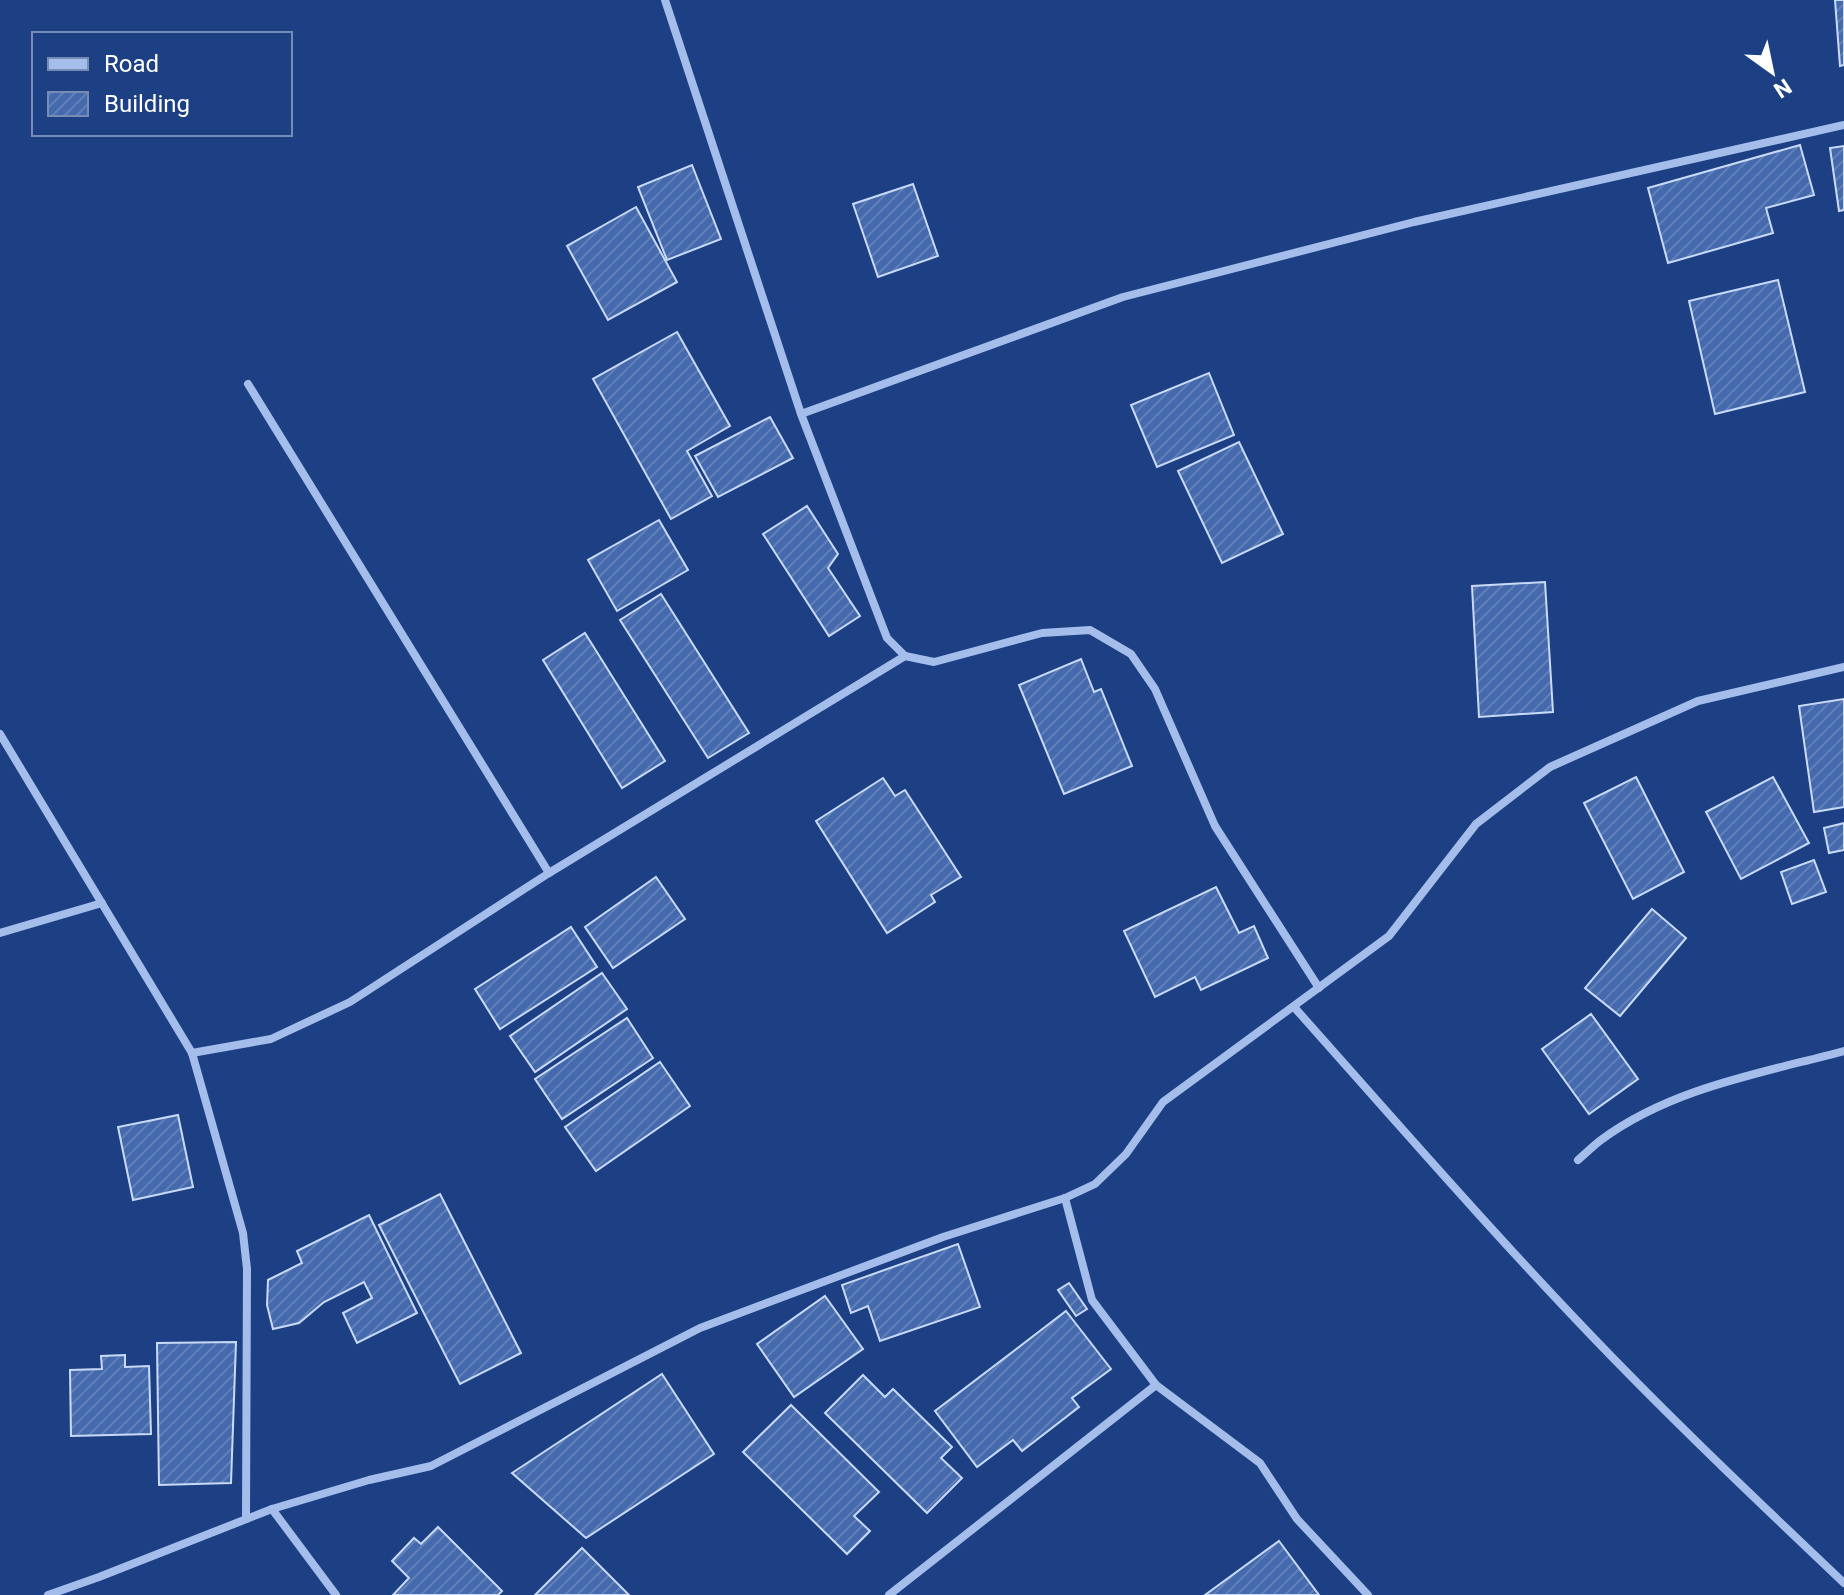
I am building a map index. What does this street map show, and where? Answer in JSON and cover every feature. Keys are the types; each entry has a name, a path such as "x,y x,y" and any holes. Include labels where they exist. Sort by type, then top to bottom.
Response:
{"street":[{"path":"665,0 801,414 887,638 905,656 934,662 1042,633 1090,630 1131,654 1155,689 1215,826 1319,988"},
{"path":"801,414 1123,297 1414,222 1844,125"},
{"path":"248,384 549,873"},
{"path":"192,1053 271,1039 350,1002 549,873 905,656"},
{"path":"48,1595 272,1509 369,1480 431,1466 700,1328 943,1237 1065,1198 1095,1184 1126,1154 1163,1102 1389,936 1476,824 1550,767 1698,701 1844,667"},
{"path":"0,734 192,1053 243,1233 247,1269 246,1519"},
{"path":"0,933 102,903"},
{"path":"1294,1007 1601,1346 1681,1428 1844,1583"},
{"path":"1578,1160 1626,1124 1669,1102 1844,1051"},
{"path":"1065,1198 1092,1300 1156,1385 1260,1463 1297,1519 1368,1595"},
{"path":"889,1595 1156,1385"},
{"path":"272,1509 336,1595"}],"building":[{"path":"1835,0 1844,0 1844,65 1840,66"},
{"path":"1800,145 1814,195 1766,208 1773,233 1668,263 1648,188"},
{"path":"1844,146 1844,210 1839,211 1830,148"},
{"path":"692,165 721,239 667,260 638,187"},
{"path":"913,184 938,256 878,277 853,204"},
{"path":"636,207 677,282 608,320 567,246"},
{"path":"1778,280 1805,392 1715,414 1689,301"},
{"path":"677,332 730,426 687,451 712,496 671,519 593,379"},
{"path":"1209,373 1234,435 1157,467 1131,405"},
{"path":"770,417 793,458 718,497 695,456"},
{"path":"1239,442 1283,534 1222,563 1178,471"},
{"path":"807,506 838,554 828,568 860,616 829,636 763,534"},
{"path":"659,520 688,570 617,611 588,560"},
{"path":"1545,582 1553,712 1479,717 1472,586"},
{"path":"661,594 749,733 708,758 620,620"},
{"path":"585,633 665,761 622,788 543,660"},
{"path":"1081,659 1094,692 1101,689 1132,766 1064,794 1019,685"},
{"path":"1844,699 1844,807 1814,812 1799,706"},
{"path":"1636,777 1684,872 1633,899 1584,803"},
{"path":"1773,777 1809,843 1741,879 1706,812"},
{"path":"883,778 895,796 905,790 961,877 931,895 935,902 887,933 816,821"},
{"path":"1844,823 1844,850 1829,853 1824,828"},
{"path":"1814,860 1826,892 1792,904 1781,872"},
{"path":"656,877 685,919 613,968 585,927"},
{"path":"1216,887 1239,933 1254,926 1268,958 1201,990 1195,977 1155,997 1124,931"},
{"path":"1652,909 1686,938 1620,1016 1585,988"},
{"path":"571,927 597,967 500,1029 475,989"},
{"path":"602,973 627,1009 535,1072 510,1036"},
{"path":"1591,1014 1638,1079 1589,1114 1542,1049"},
{"path":"627,1018 653,1058 562,1119 535,1079"},
{"path":"660,1062 690,1106 596,1171 565,1127"},
{"path":"178,1115 193,1187 133,1200 118,1127"},
{"path":"440,1194 521,1353 460,1384 379,1225"},
{"path":"369,1215 417,1313 357,1343 343,1313 372,1298 364,1282 324,1302 299,1323 273,1329 267,1305 268,1280 302,1263 297,1251"},
{"path":"958,1244 980,1307 880,1341 868,1306 851,1313 842,1285"},
{"path":"1069,1283 1087,1309 1076,1316 1058,1290"},
{"path":"825,1296 863,1349 794,1397 757,1344"},
{"path":"1066,1311 1111,1369 1072,1398 1079,1407 1022,1451 1013,1440 977,1467 935,1411"},
{"path":"236,1342 231,1483 159,1485 157,1343"},
{"path":"125,1355 125,1367 149,1366 151,1434 71,1436 70,1370 102,1369 101,1356"},
{"path":"662,1374 714,1454 586,1538 512,1473"},
{"path":"863,1375 885,1397 893,1389 952,1447 941,1458 962,1478 927,1513 825,1413"},
{"path":"791,1405 879,1492 854,1516 870,1531 847,1554 743,1452"},
{"path":"438,1527 502,1591 498,1595 393,1595 409,1578 392,1561 414,1538 421,1544"},
{"path":"1279,1541 1319,1595 1205,1595"},
{"path":"582,1548 629,1595 535,1595"}]}
